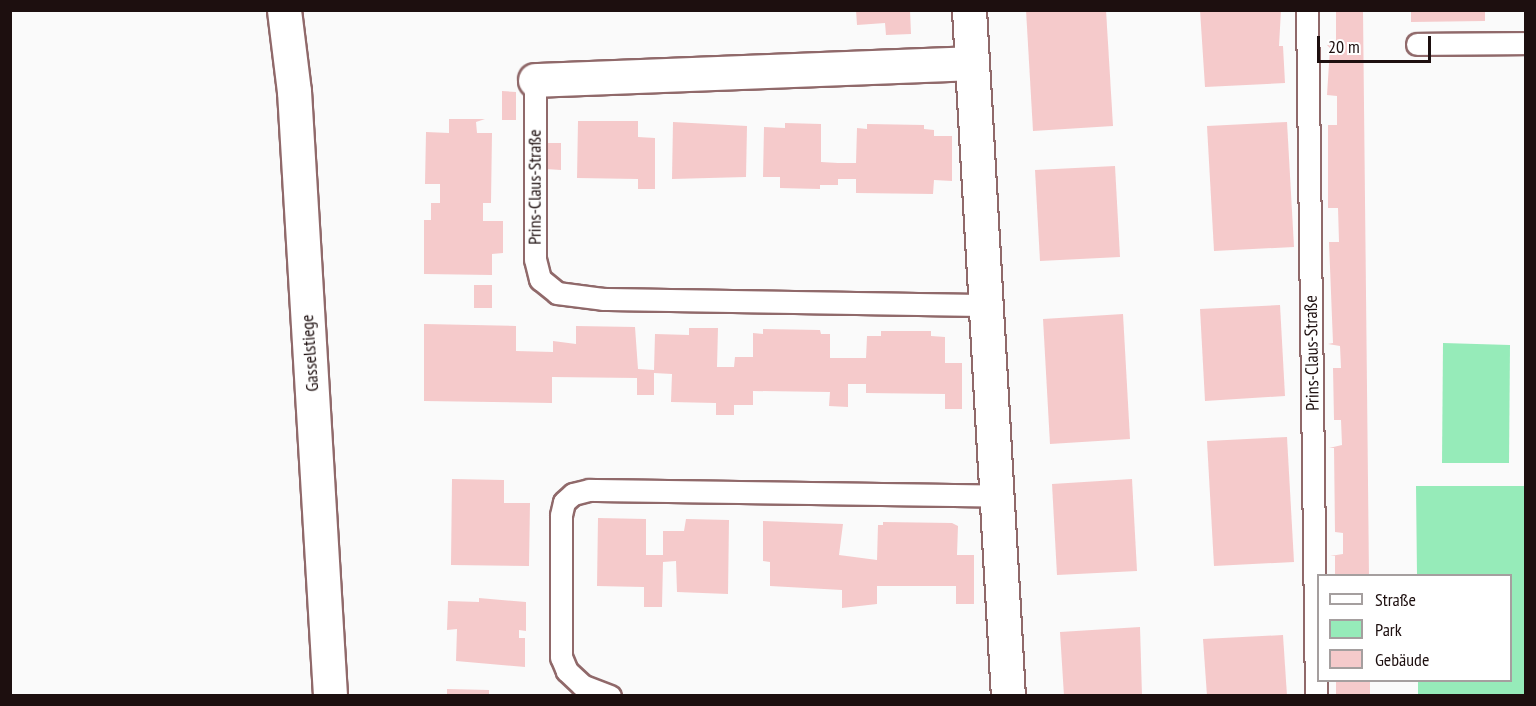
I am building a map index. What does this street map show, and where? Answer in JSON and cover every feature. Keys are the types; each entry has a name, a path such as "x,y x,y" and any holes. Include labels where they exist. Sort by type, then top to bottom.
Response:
{"street":[{"name":"Gasselstiege","path":"284,10 294,91 330,696"},
{"path":"969,10 1008,696"},
{"name":"Prins-Claus-Straße","path":"535,80 972,63"}],"lane":[{"name":"Prins-Claus-Straße","path":"1307,10 1316,696"},
{"path":"1417,44 1526,43"},
{"name":"Prins-Claus-Straße","path":"535,80 535,259 540,279 557,293 595,299 985,304"},
{"path":"610,696 582,685 567,671 561,657 561,515 564,502 573,494 589,490 996,496"}],"green space":[{"path":"1443,343 1510,345 1509,463 1442,463"},
{"path":"1416,486 1525,486 1525,695 1418,695 1418,682 1512,682 1512,574 1417,574"}],"building":[{"path":"856,10 910,10 911,34 886,35 885,23 857,25"},
{"path":"1026,10 1106,10 1113,126 1033,131"},
{"path":"1200,10 1281,10 1279,46 1283,46 1285,83 1205,87"},
{"path":"1336,10 1363,10 1369,574 1335,574 1335,556 1330,556 1343,554 1343,533 1335,532 1334,448 1329,448 1342,445 1341,420 1334,420 1333,368 1341,368 1340,346 1328,344 1333,343 1329,242 1339,242 1338,208 1328,208 1328,125 1337,125 1337,96 1327,95 1330,48 1327,45 1336,45"},
{"path":"1411,10 1485,10 1485,21 1411,22"},
{"path":"502,91 516,92 516,120 502,120"},
{"path":"449,119 485,119 476,122 477,133 492,133 491,203 483,203 483,221 503,221 503,253 492,254 492,275 424,274 424,220 431,220 431,203 440,203 440,184 425,184 426,132 449,133"},
{"path":"578,121 638,121 638,137 655,138 655,189 638,189 638,179 577,178"},
{"path":"673,122 747,126 746,177 672,179"},
{"path":"1287,122 1294,247 1214,251 1207,126"},
{"path":"785,123 821,124 821,162 838,163 856,163 857,128 867,129 867,124 924,125 924,129 934,130 934,136 952,136 952,181 934,180 933,194 856,193 856,179 838,179 838,185 820,185 820,189 780,188 780,177 763,177 764,127 785,128"},
{"path":"547,143 561,143 561,170 546,169"},
{"path":"1115,166 1120,257 1040,261 1035,170"},
{"path":"474,285 492,285 492,308 474,308"},
{"path":"1280,305 1285,396 1205,401 1200,309"},
{"path":"1123,314 1130,439 1050,444 1043,319"},
{"path":"424,324 516,326 516,351 553,352 553,341 576,344 576,326 635,327 638,369 654,370 655,334 689,335 689,328 718,328 717,367 734,367 735,357 753,357 753,333 763,334 763,329 820,330 821,334 830,334 830,358 866,358 867,336 881,336 881,331 931,331 931,336 945,337 945,363 962,363 962,409 945,409 945,394 866,393 866,384 848,384 848,407 829,406 830,392 753,391 753,405 734,405 734,415 716,415 716,403 671,402 672,374 654,373 654,395 637,395 637,378 552,377 552,403 424,401"},
{"path":"1287,437 1294,562 1214,566 1207,441"},
{"path":"452,479 504,480 504,503 530,503 529,566 451,565"},
{"path":"1132,479 1137,571 1057,575 1052,484"},
{"path":"598,518 646,519 646,555 663,555 663,531 684,531 686,519 729,520 728,594 677,592 676,561 663,562 662,607 644,607 644,587 597,586"},
{"path":"763,521 843,524 839,555 877,560 878,525 883,525 883,522 952,523 958,526 957,555 974,555 974,604 956,604 956,586 877,586 877,604 842,608 842,590 770,586 770,562 763,561"},
{"path":"479,598 526,602 526,631 519,630 519,638 525,638 525,667 456,661 457,629 447,630 448,601 479,602"},
{"path":"1140,627 1142,696 1064,696 1060,632"},
{"path":"1283,635 1287,696 1207,696 1203,639"},
{"path":"1336,682 1370,682 1370,696 1336,696"},
{"path":"447,689 489,690 489,696 447,696"}]}
